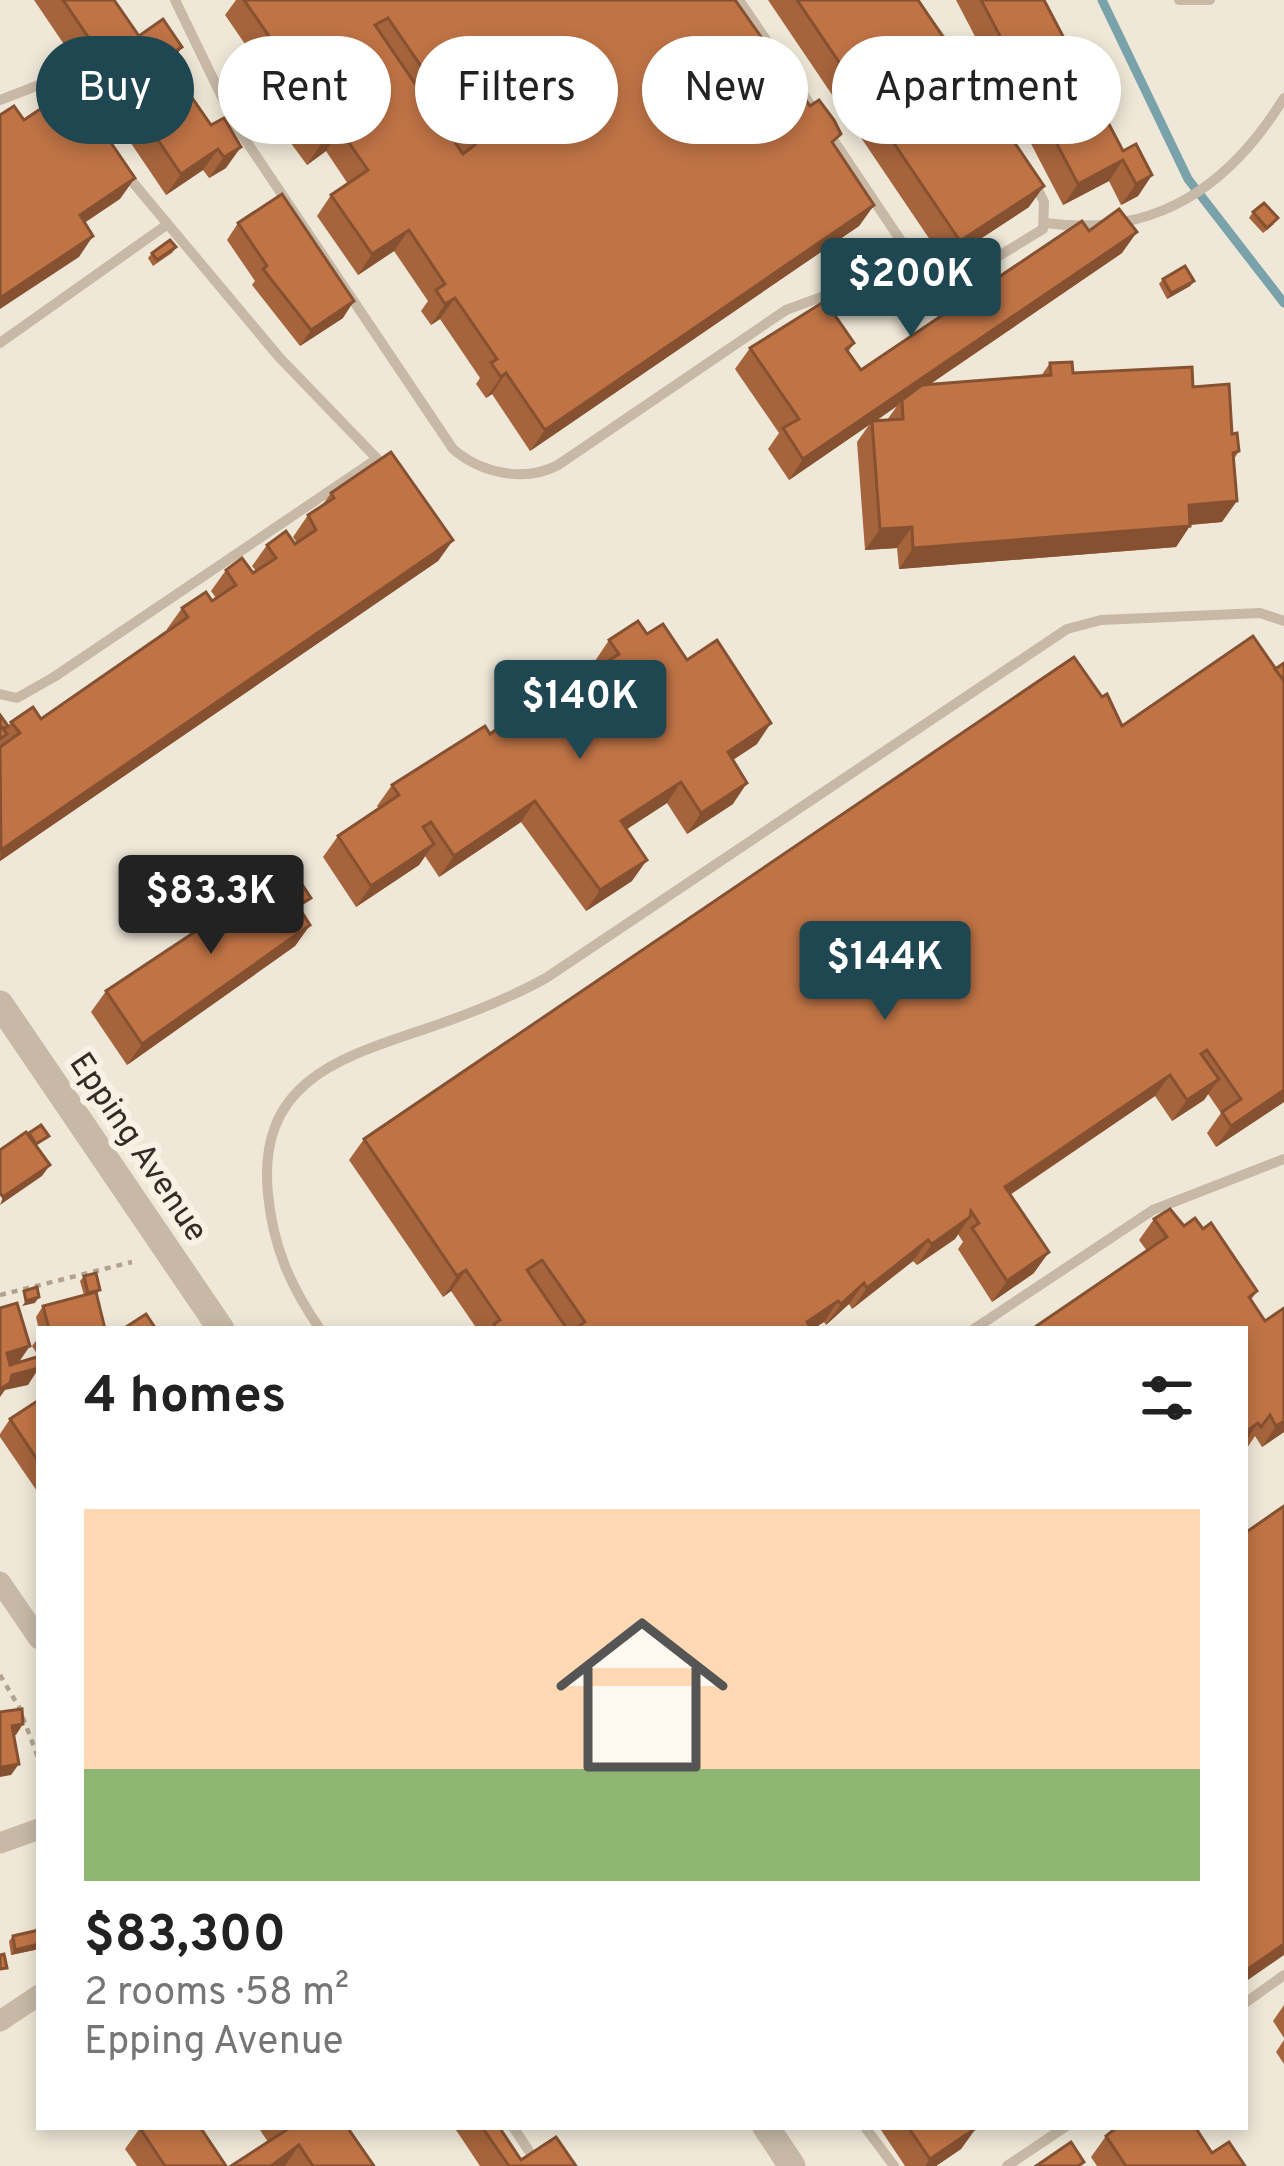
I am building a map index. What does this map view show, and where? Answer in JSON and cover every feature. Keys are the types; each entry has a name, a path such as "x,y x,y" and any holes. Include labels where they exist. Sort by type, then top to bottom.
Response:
{"street":[{"name":"Epping Avenue","path":"0,1004 219,1326"},
{"path":"0,1582 36,1635"},
{"path":"0,1843 36,1830"},
{"path":"0,2021 36,1997"},
{"path":"768,2130 792,2166"}],"lane":[{"path":"175,0 236,125 453,449 480,466 513,474 547,470 737,341 807,301 932,287 965,278 1046,223 1067,226 1179,207 1241,157 1284,98"},
{"path":"739,0 932,287"},
{"path":"911,0 938,36"},
{"path":"1179,0 1210,0"},
{"path":"0,100 36,86"},
{"path":"110,152 165,226 392,474"},
{"path":"1026,165 1045,202 1046,223"},
{"path":"0,343 165,226"},
{"path":"0,694 17,698 54,677 377,459"},
{"path":"318,1326 280,1257 272,1232 264,1157 277,1117 330,1064 368,1045 501,1003 546,978 1066,628 1101,620 1260,613 1284,621"},
{"path":"979,1326 1153,1210 1284,1159"},
{"path":"1248,2000 1284,1975"},
{"path":"515,2130 529,2151"},
{"path":"868,2130 893,2166"},
{"path":"1007,2166 1061,2130"}],"path":[{"path":"0,1295 132,1262"},
{"path":"0,1675 36,1753"}],"building":[{"path":"63,0 114,0 139,36 87,36"},
{"path":"244,0 735,0 760,36 642,36 642,144 808,144 808,103 819,100 832,117 832,144 874,205 545,430 506,373 501,377 491,363 497,359 455,298 445,304 436,290 445,284 409,230 372,254 331,195 368,170 350,144 391,144 391,48 415,84 415,144 456,144 463,154 474,144 618,144 618,36 415,36 415,57 388,18 375,25 383,36 269,36"},
{"path":"797,0 918,0 942,36 832,36 832,52"},
{"path":"981,0 1044,0 1063,36 1000,36"},
{"path":"163,19 175,36 139,36"},
{"path":"194,101 211,125 218,121 218,144 241,147 224,157 218,149 181,174 161,144 194,144"},
{"path":"14,106 24,120 36,112 36,144 112,144 135,178 80,215 93,236 0,298 0,115"},
{"path":"894,144 1016,144 1044,186 960,241"},
{"path":"1057,144 1119,144 1123,151 1136,144 1152,175 1136,184 1123,160 1078,184"},
{"path":"282,194 354,301 311,330 263,269 267,266 238,223"},
{"path":"1264,203 1278,218 1267,228 1253,212"},
{"path":"1119,209 1137,232 803,459 783,428 799,419 750,348 825,301 854,343 846,349 861,370 1082,221 1089,231"},
{"path":"170,240 176,247 157,260 152,253"},
{"path":"1185,266 1194,281 1171,293 1163,279"},
{"path":"1072,362 1073,373 1192,367 1193,387 1229,384 1232,434 1237,433 1239,451 1233,453 1237,501 1189,505 1190,526 913,548 912,527 880,529 872,421 903,419 902,400 922,385 1051,375 1050,363"},
{"path":"391,452 453,540 1,850 0,747 20,733 11,722 33,707 41,719 188,617 182,608 206,592 212,601 236,585 226,570 242,558 253,573 276,558 267,545 286,531 295,544 316,530 308,515 334,498 331,493"},
{"path":"638,621 647,634 663,624 687,660 717,640 771,723 728,752 747,783 701,813 681,782 621,821 647,860 600,890 535,801 454,856 431,822 423,827 434,844 371,886 338,836 399,795 392,785 485,726 490,734 509,720 517,733 612,672 605,663 619,654 609,640"},
{"path":"1253,636 1284,681 1284,1090 1231,1126 1222,1112 1241,1099 1207,1050 1201,1054 1219,1079 1187,1100 1170,1075 1005,1187 1049,1252 1007,1281 972,1228 979,1223 971,1211 970,1217 932,1244 928,1240 867,1288 864,1283 841,1304 838,1301 807,1322 809,1326 579,1326 585,1322 542,1260 527,1270 565,1326 495,1326 500,1320 466,1270 457,1276 364,1139 1074,657 1102,697 1107,694 1122,726"},
{"path":"291,868 311,898 298,906 310,925 142,1044 106,991"},
{"path":"41,1125 49,1136 36,1144 29,1133"},
{"path":"26,1132 50,1165 3,1197 0,1150"},
{"path":"1170,1209 1184,1226 1195,1218 1203,1229 1211,1223 1257,1291 1249,1297 1265,1321 1284,1308 1284,1421 1276,1426 1270,1415 1261,1427 1258,1423 1248,1430 1248,1326 1036,1326 1167,1237 1154,1219"},
{"path":"96,1273 100,1290 88,1293 84,1276"},
{"path":"37,1287 39,1297 26,1301 24,1291"},
{"path":"96,1292 104,1326 48,1326 43,1306"},
{"path":"17,1303 30,1346 7,1353 10,1365 36,1357 36,1369 12,1375 10,1383 0,1389 0,1308"},
{"path":"146,1314 154,1326 128,1326"},
{"path":"36,1402 36,1458 10,1419"},
{"path":"1284,1506 1284,1944 1248,1969 1248,1531"},
{"path":"22,1709 23,1724 12,1726 19,1764 0,1769 0,1712"},
{"path":"36,1931 36,1945 15,1950 13,1936"},
{"path":"141,2130 202,2130 226,2166 165,2166"},
{"path":"286,2130 349,2130 374,2166 313,2166 299,2145 271,2166 231,2166"},
{"path":"484,2130 501,2130 521,2160 556,2137 576,2166 509,2166"},
{"path":"910,2130 973,2130 930,2159"},
{"path":"1113,2130 1197,2130 1212,2153 1229,2142 1245,2166 1126,2166 1106,2136"},
{"path":"1071,2142 1084,2162 1036,2166"}],"waterway":[{"path":"1102,0 1188,179 1284,303"}]}
